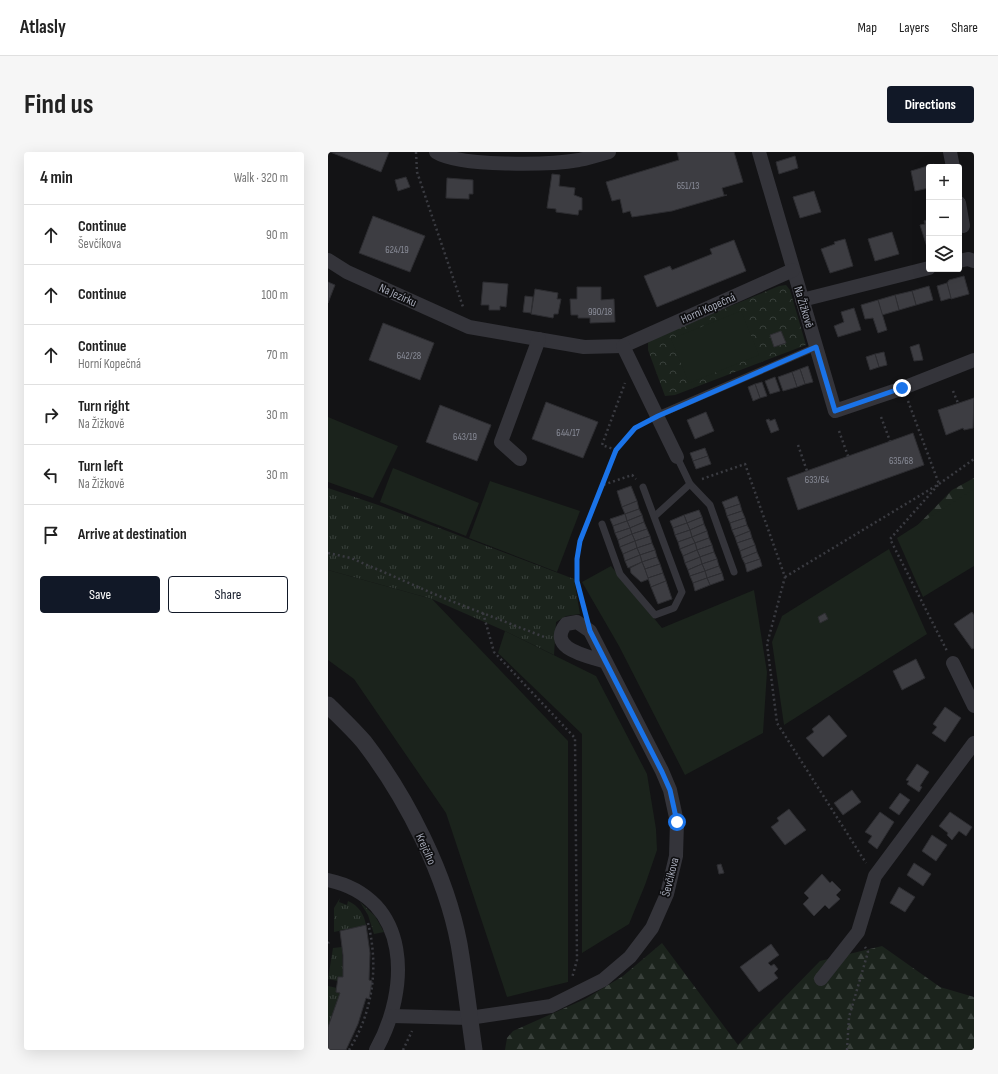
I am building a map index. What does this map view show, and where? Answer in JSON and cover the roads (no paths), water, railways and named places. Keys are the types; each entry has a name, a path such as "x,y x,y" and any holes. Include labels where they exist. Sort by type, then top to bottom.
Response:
{"street":[{"path":"438,153 457,159 511,163 580,160 609,152"},
{"name":"Na Žižkově","path":"759,152 792,270 835,411 902,388 974,360"},
{"path":"950,152 952,164"},
{"path":"962,220 963,226"},
{"path":"962,260 968,259 974,261"},
{"name":"Na Jezírku","path":"328,260 347,272 469,327"},
{"path":"802,300 926,269"},
{"name":"Horní Kopečná","path":"469,327 584,347 624,346 792,270"},
{"path":"520,459 501,442 539,339"},
{"path":"624,346 678,457"},
{"name":"Ševčíkova","path":"469,1018 551,1006 603,980 630,957 652,928 667,894 676,856 677,822 670,790 606,662 590,631 580,623 571,622 566,624 561,632 560,638 562,644 569,649 606,662"},
{"path":"953,663 974,706"},
{"name":"Krejčího","path":"328,705 364,742 396,790 422,837 444,891 458,943 474,1050"},
{"path":"821,979 858,932 875,876 974,743"},
{"path":"328,880 356,890 374,904 387,919 394,934 398,977 392,1016 376,1050"},
{"path":"392,1016 469,1018"}],"lane":[{"path":"658,416 816,347"},
{"path":"678,457 690,484 710,505 734,572"},
{"path":"655,516 690,484"},
{"path":"602,524 620,574 655,616 674,608 682,592 643,487"}]}
